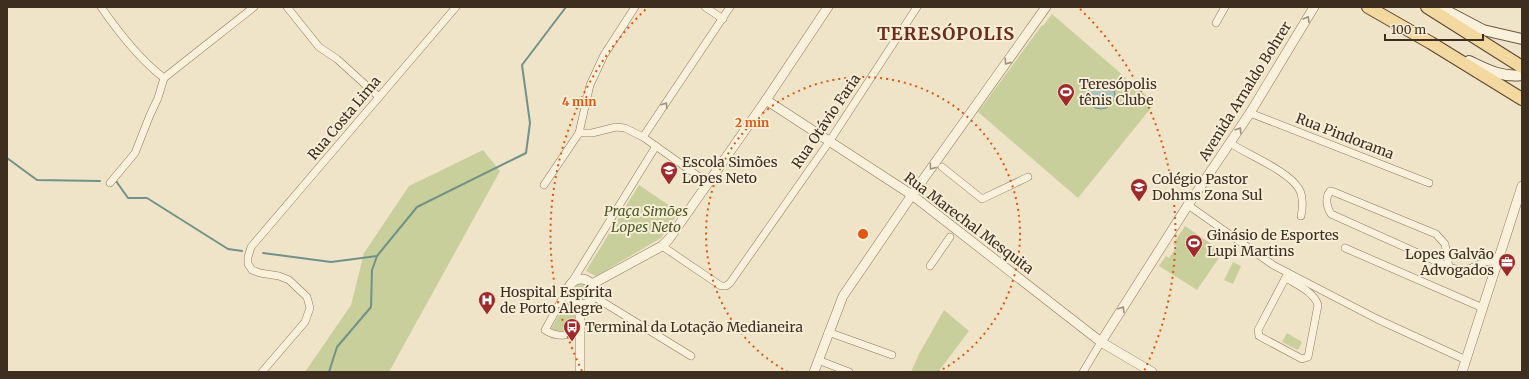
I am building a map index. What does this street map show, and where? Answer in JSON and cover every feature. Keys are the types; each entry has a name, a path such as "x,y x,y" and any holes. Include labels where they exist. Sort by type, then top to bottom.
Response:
{"main road":[{"path":"1368,7 1431,43 1522,99"},
{"path":"1427,7 1522,67"},
{"path":"1436,7 1483,30 1522,39"},
{"path":"1431,43 1493,72 1509,76 1522,74"}],"street":[{"path":"101,7 112,23 148,66 164,78"},
{"path":"110,183 135,153 158,98 164,78 254,7"},
{"path":"287,7 319,47 337,59 379,97"},
{"name":"Rua Costa Lima","path":"262,372 305,322 310,308 307,298 289,280 279,276 252,270 248,264 248,257 251,247 456,7"},
{"path":"544,186 579,133 590,85 604,55 635,7"},
{"path":"705,7 723,19"},
{"path":"643,137 730,7"},
{"path":"592,284 662,246 669,239 766,100 828,7"},
{"name":"Rua Otávio Faria","path":"662,246 721,286 726,286 730,283 829,142 917,7"},
{"path":"814,372 843,296 912,195 1046,7"},
{"path":"1216,23 1225,7"},
{"name":"Avenida Arnaldo Bohrer","path":"1083,372 1188,205 1250,113 1314,7"},
{"name":"Rua Marechal Mesquita","path":"766,100 912,195 1101,342 1152,372"},
{"name":"Rua Pindorama","path":"1250,113 1429,182"},
{"path":"579,133 592,133 616,127 626,128 643,137 708,183"},
{"path":"1230,143 1280,171 1294,182 1300,190 1302,208 1301,216"},
{"path":"581,330 570,335 562,336 553,335 545,330 570,285 656,146"},
{"path":"942,167 982,199 1028,177"},
{"path":"1462,372 1522,186"},
{"path":"1449,267 1445,244 1436,234 1330,191 1328,195 1329,210 1332,214 1449,267 1463,270 1480,263 1490,261 1498,262"},
{"path":"1188,205 1287,275 1316,300 1318,305 1308,357 1305,359 1302,359 1259,336 1258,330 1287,275"},
{"path":"930,266 950,237"},
{"path":"1345,248 1483,308"},
{"path":"1287,275 1466,360"},
{"path":"585,279 592,284 594,292 593,296 588,302 580,304 572,301 570,298 569,289 573,282 585,279"},
{"path":"593,296 691,356"},
{"path":"580,304 580,372"},
{"path":"828,332 892,355"},
{"path":"818,360 849,372"}],"green space":[{"name":"Teresópolis tênis Clube","path":"1052,14 1155,103 1078,198 978,112 1042,25 1043,26"},
{"path":"483,150 500,171 389,372 305,372 351,305 364,253 409,186"},
{"name":"Praça Simões Lopes Neto","path":"639,185 679,212 661,238 596,276 586,271"},
{"name":"Ginásio de Esportes Lupi Martins","path":"1185,226 1223,252 1197,290 1159,266 1166,256 1169,258 1177,247 1173,244"},
{"path":"1233,262 1241,266 1233,284 1224,280"},
{"path":"581,282 588,285 591,292 588,299 581,302 574,299 571,292 574,285"},
{"path":"566,303 575,310 576,328 564,333 550,330"},
{"path":"944,310 969,331 938,372 911,372 919,354"},
{"path":"1287,333 1302,342 1298,350 1282,342"}],"water":[{"path":"1101,81 1107,82 1111,85 1114,89 1114,101 1111,105 1107,108 1101,109 1095,108 1091,105 1088,101 1087,95 1088,89 1091,85 1095,82"}],"waterway":[{"path":"329,372 337,347 371,307 372,270 377,256 417,207 526,153 530,123 522,65 566,7"},
{"path":"7,158 37,180 100,181"},
{"path":"116,181 128,198 147,198 228,249 242,251"},
{"path":"263,253 331,262 377,256"}],"place":[{"name":"Teresópolis tênis Clube","path":"1066,107"},
{"name":"Escola Simões Lopes Neto","path":"669,185"},
{"name":"Colégio Pastor Dohms Zona Sul","path":"1139,202"},
{"name":"Ginásio de Esportes Lupi Martins","path":"1194,258"},
{"name":"Lopes Galvão Advogados","path":"1507,277"},
{"name":"Hospital Espírita de Porto Alegre","path":"487,315"},
{"name":"Terminal da Lotação Medianeira","path":"572,342"}],"district":[{"name":"TERESÓPOLIS","path":"946,34"}]}
